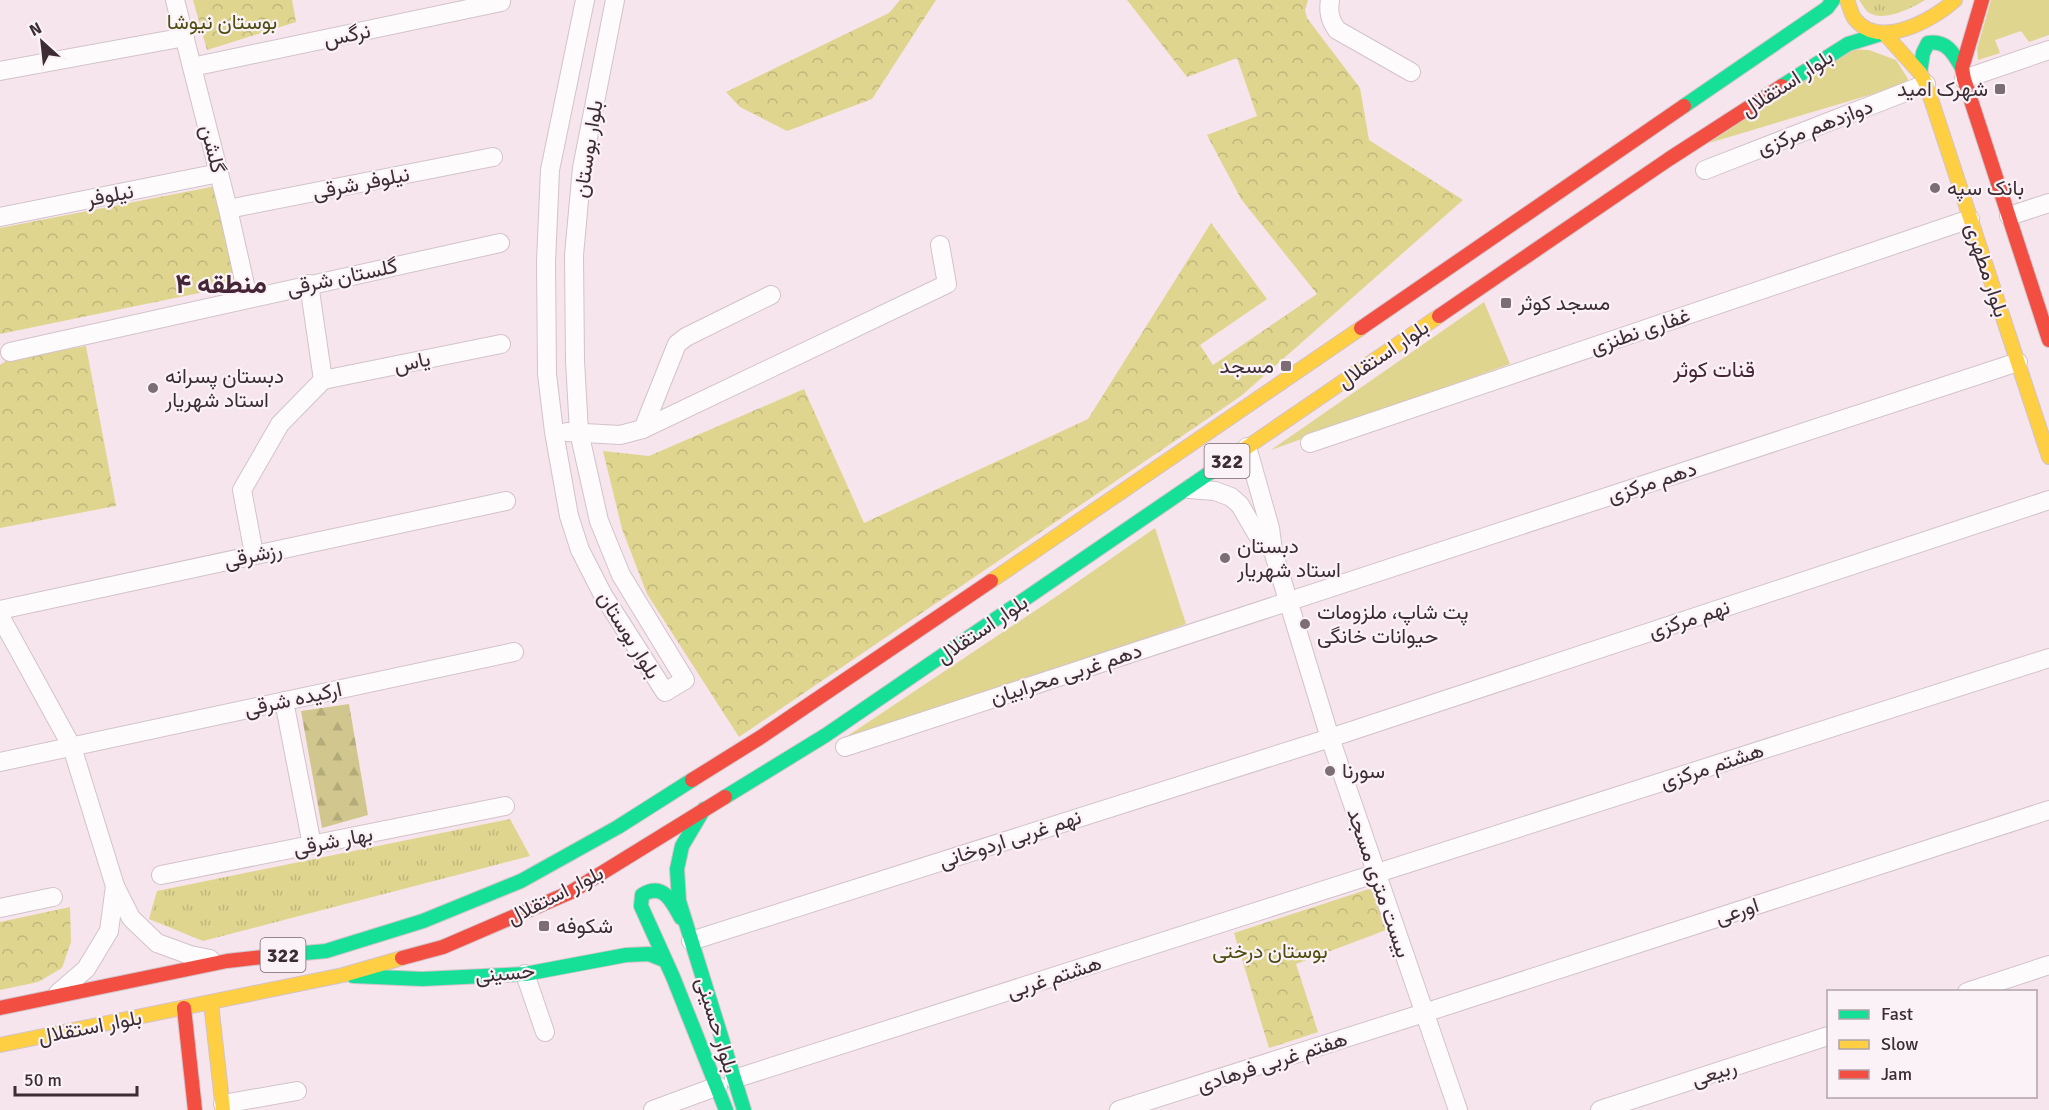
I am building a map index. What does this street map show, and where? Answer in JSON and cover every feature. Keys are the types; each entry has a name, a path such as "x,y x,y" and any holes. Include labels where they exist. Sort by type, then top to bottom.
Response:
{"main road":[{"name":"بلوار استقلال","path":"0,1008 227,962 326,951 423,921 521,881 562,878 618,826 770,730 1163,465 1827,8 1833,0"},
{"path":"1847,0 1852,15 1859,23 1868,30 1884,33 1923,78"},
{"name":"بلوار استقلال","path":"0,1045 343,975 443,947 562,878 704,809 826,735 1670,159 1780,87 1848,44 1921,24 1937,15 1955,0"},
{"path":"1963,74 1982,0"},
{"name":"بلوار مطهری","path":"2049,340 1963,74 1945,43 1936,41 1929,43 1923,53 1923,78 2049,457"},
{"path":"1772,46 1787,44 1794,56 1797,68 1780,87"},
{"path":"691,940 679,901 677,869 682,846 704,809"},
{"name":"بلوار حسینی","path":"726,1110 726,1083 691,940 675,904 669,897 654,889 647,891 642,895 641,906 664,960 726,1083 744,1110"},
{"name":"حسینی","path":"343,975 422,979 525,974 626,955 649,954 664,960"},
{"path":"211,1003 223,1107"},
{"path":"184,1008 195,1110"},
{"path":"190,1062 200,1040 209,1040 216,1047"}],"street":[{"name":"گلشن","path":"175,0 248,298"},
{"name":"بلوار بوستان","path":"585,0 550,170 546,262 547,374 554,432 569,516 580,550 603,595 664,692 685,680 621,575 599,521 579,432 575,361 574,255 582,168 615,0"},
{"path":"1330,0 1328,10 1337,30 1411,72"},
{"name":"نرگس","path":"192,67 501,3"},
{"path":"0,71 185,36"},
{"path":"1963,74 2049,50"},
{"name":"دوازدهم مرکزی","path":"1705,170 1923,78"},
{"name":"نیلوفر شرقی","path":"228,209 493,157"},
{"path":"550,170 582,168"},
{"name":"نیلوفر","path":"0,217 219,173"},
{"path":"2008,216 2049,202"},
{"name":"غفاری نطنزی","path":"1310,443 1970,219"},
{"name":"گلستان شرقی","path":"3,354 500,243"},
{"path":"554,432 620,435 643,429 947,284 940,245"},
{"path":"254,555 242,490 280,424 323,380 309,284"},
{"path":"643,429 677,344 686,337 771,295"},
{"name":"یاس","path":"323,380 501,344"},
{"name":"دهم مرکزی","path":"1287,601 2018,362"},
{"name":"بیست متری مسجد","path":"1247,447 1270,528 1273,551 1287,601 1330,738 1458,1110"},
{"name":"بیست متری مسجد","path":"1189,489 1215,491 1231,497 1240,505 1258,536 1273,551"},
{"name":"نهم مرکزی","path":"1330,738 2049,500"},
{"name":"رزشرقی","path":"0,610 506,501"},
{"path":"580,550 608,542"},
{"name":"دهم غربی محرابیان","path":"845,747 1287,601"},
{"path":"0,616 72,747 115,886 131,918 157,944 190,955 227,962"},
{"name":"ارکیده شرقی","path":"0,762 514,652"},
{"name":"هشتم مرکزی","path":"1375,874 2049,658"},
{"path":"284,701 312,845"},
{"name":"نهم غربی اردوخانی","path":"691,940 1330,738"},
{"name":"بهار شرقی","path":"161,876 505,806"},
{"name":"اورعی","path":"1425,1013 2049,810"},
{"name":"هشتم غربی","path":"653,1110 726,1083 1375,874"},
{"path":"54,996 86,969 109,931 115,886"},
{"path":"0,908 53,897"},
{"path":"1973,990 2049,965"},
{"path":"525,974 545,1032"},
{"name":"هفتم غربی فرهادی","path":"1119,1110 1425,1013"},
{"name":"ربیعی","path":"1600,1110 1827,1036"},
{"path":"223,1107 297,1091"}],"green space":[{"name":"بوستان نیوشا","path":"193,0 292,0 296,22 207,50"},
{"path":"900,0 936,0 872,99 787,131 740,107 726,92 889,13"},
{"path":"1127,0 1308,0 1305,10 1307,18 1360,88 1369,140 1463,200 1241,396 739,737 647,594 622,529 603,451 649,456 804,389 864,523 1088,419 1211,223 1267,299 1200,345 1213,365 1317,294 1241,199 1207,135 1257,116 1237,58 1187,77"},
{"path":"1859,0 1925,0 1897,13 1881,16 1868,12"},
{"path":"1991,0 2049,0 2049,35 2029,42 2021,31 1995,40 2000,53 1978,60 1977,49"},
{"path":"1849,49 1869,50 1896,60 1908,79 1903,85 1709,143"},
{"path":"216,186 238,285 0,334 0,228"},
{"path":"1484,302 1510,364 1271,450"},
{"path":"86,346 116,506 0,528 0,365 7,360"},
{"path":"1155,528 1186,624 1083,661 843,739 1060,594"},
{"path":"349,704 368,815 322,828 301,711"},
{"path":"510,819 530,856 203,941 149,919 157,891"},
{"name":"بوستان درختی","path":"1372,888 1386,930 1296,964 1318,1032 1269,1048 1234,933"},
{"path":"70,907 71,942 62,968 38,982 0,990 0,922"}],"traffic: fast":[{"path":"1684,106 1827,8 1833,0"},
{"path":"1782,86 1848,44 1884,33"},
{"path":"1920,73 1923,53 1928,43 1945,46 1953,53 1962,68"},
{"path":"725,797 826,735 1221,465"},
{"path":"272,956 326,951 423,921 521,881 618,827 692,780"},
{"path":"704,809 682,846 677,869 679,901 744,1110"},
{"path":"681,918 670,900 661,892 649,892 642,895 641,906 673,977 726,1110"},
{"path":"353,976 422,979 525,974 626,955 649,954 664,960"}],"traffic: slow":[{"path":"1847,0 1854,18 1864,28 1877,32 1891,32 1920,23 1955,0"},
{"path":"1884,33 1920,73 1926,84 2049,457"},
{"path":"1221,465 1439,316"},
{"path":"991,581 1361,328"},
{"path":"0,1045 343,975 402,958"},
{"path":"211,1003 223,1110"}],"traffic: jam":[{"path":"1982,0 1962,68 1964,79 2049,340"},
{"path":"1439,316 1669,159 1782,86"},
{"path":"1361,328 1684,106"},
{"path":"692,780 761,737 991,581"},
{"path":"402,958 443,947 571,892 725,797"},
{"path":"0,1008 227,961 272,956"},
{"path":"184,1008 195,1110"}],"place":[{"name":"شهرک امید","path":"2000,89"},
{"name":"بانک سپه","path":"1935,188"},
{"name":"مسجد کوثر","path":"1506,303"},
{"name":"مسجد","path":"1286,366"},
{"name":"دبستان پسرانه استاد شهريار","path":"153,388"},
{"name":"دبستان استاد شهریار","path":"1225,558"},
{"name":"پت شاپ، ملزومات حیوانات خانگی","path":"1305,624"},
{"name":"سورنا","path":"1330,771"},
{"name":"شکوفه","path":"544,926"}],"district":[{"name":"منطقه ۴","path":"221,284"},
{"name":"قنات کوثر","path":"1714,369"}]}
